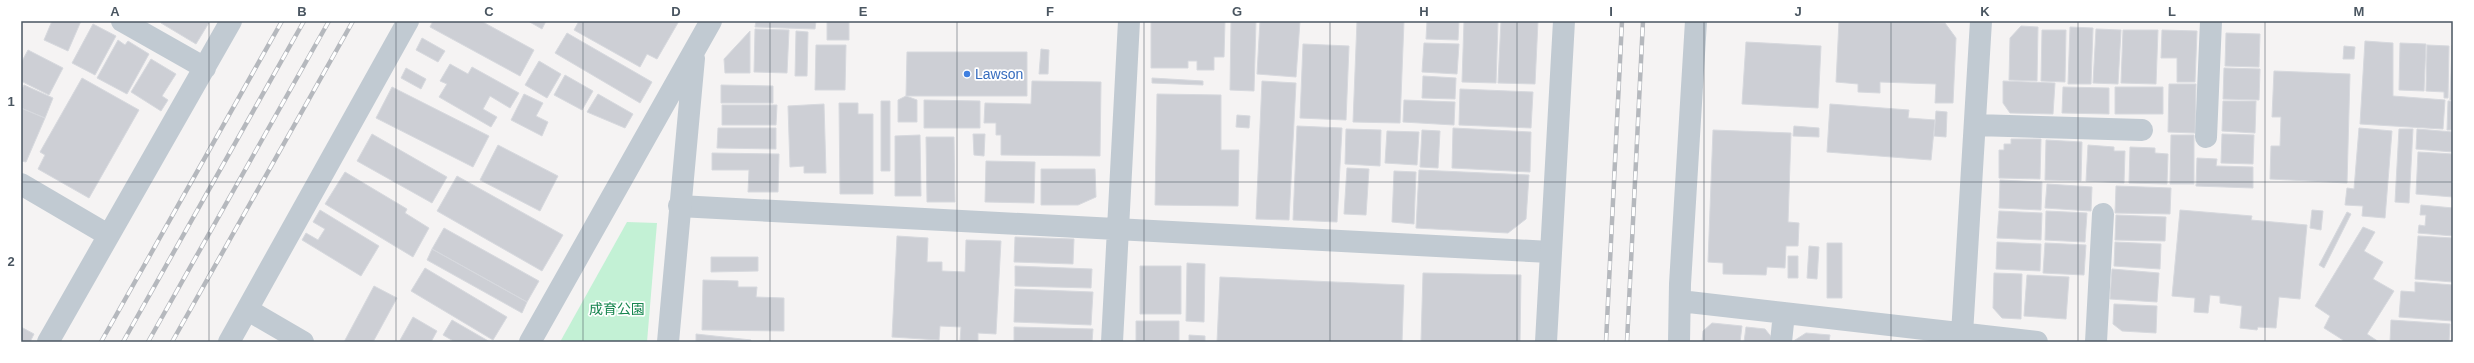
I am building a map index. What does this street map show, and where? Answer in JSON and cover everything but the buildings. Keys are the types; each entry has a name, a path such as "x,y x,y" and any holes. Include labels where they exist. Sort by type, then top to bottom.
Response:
{"street":[{"path":"122,21 205,68"},
{"path":"48,342 231,21"},
{"path":"229,342 408,21"},
{"path":"530,342 711,21"},
{"path":"1112,342 1119,229 1128,21"},
{"path":"1546,342 1564,21"},
{"path":"1679,342 1696,21"},
{"path":"1962,334 1981,21"},
{"path":"2206,137 2211,21"},
{"path":"668,342 694,50"},
{"path":"1975,125 2142,130"},
{"path":"21,184 108,235"},
{"path":"679,206 1550,252"},
{"path":"2096,342 2103,214"},
{"path":"1680,301 2037,342"},
{"path":"248,310 303,342"},
{"path":"1781,342 1784,313"}],"green space":[{"name":"成育公園","path":"627,222 657,223 647,342 560,342"}],"railway":[{"path":"101,342 282,21"},
{"path":"123,342 304,21"},
{"path":"148,342 329,21"},
{"path":"172,342 353,21"},
{"path":"1606,342 1622,21"},
{"path":"1627,342 1643,21"}],"place":[{"name":"Lawson","path":"967,74"}]}
